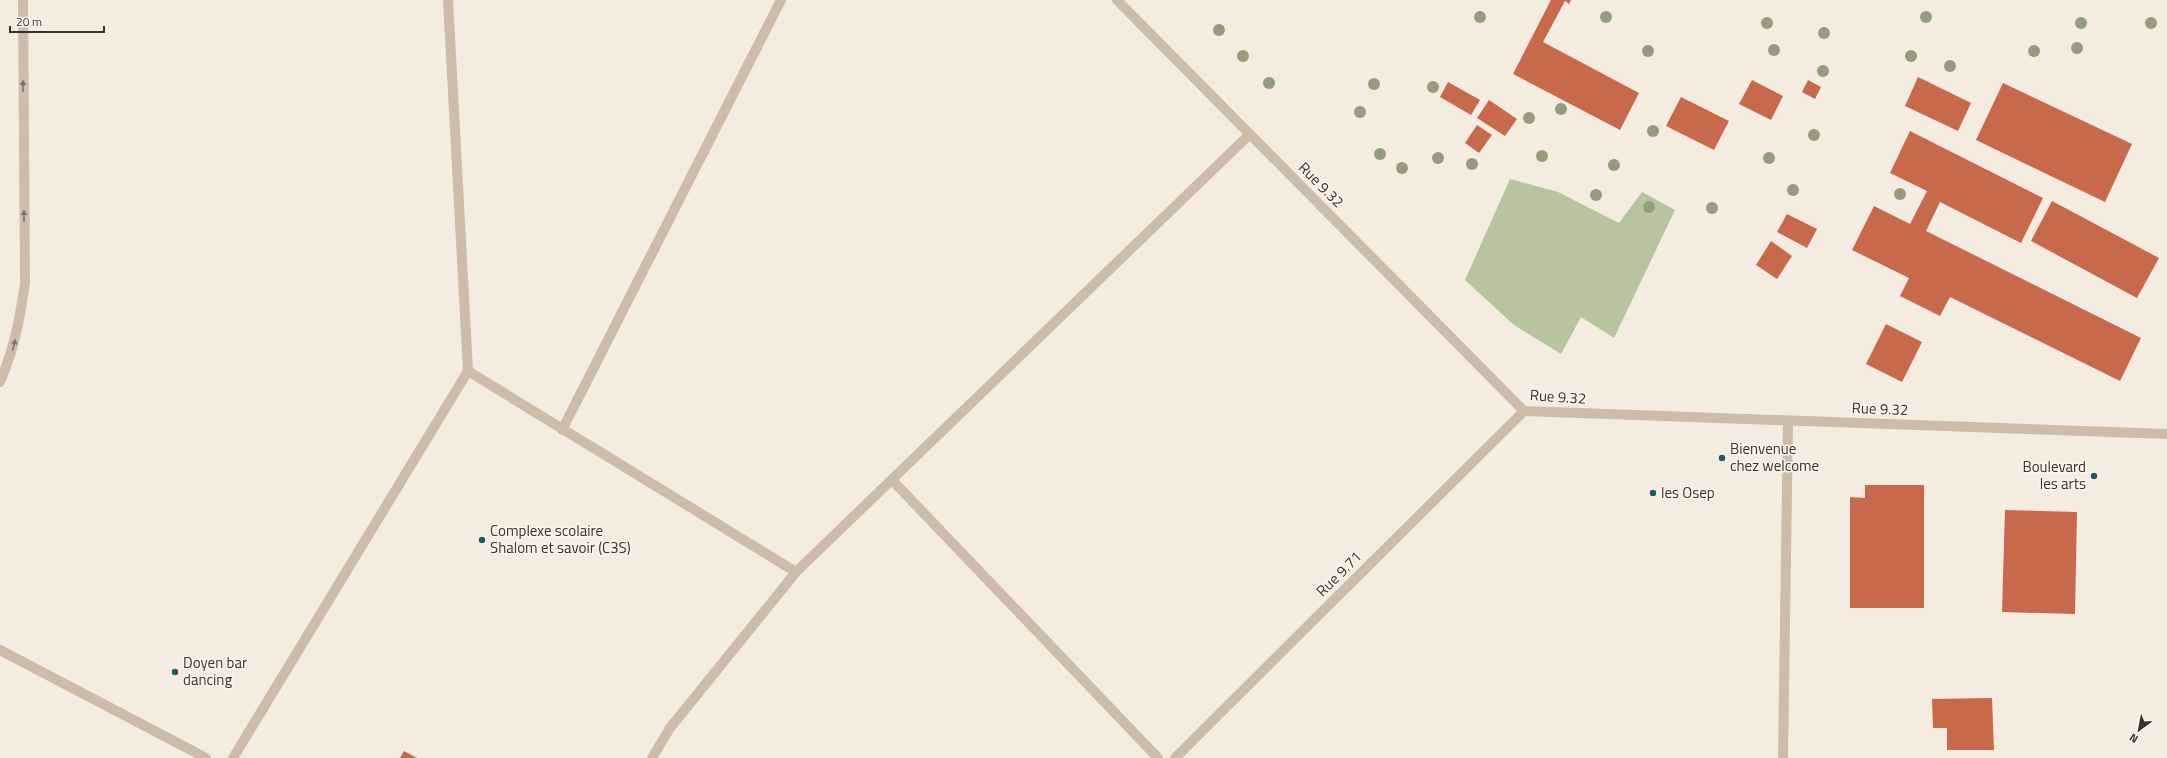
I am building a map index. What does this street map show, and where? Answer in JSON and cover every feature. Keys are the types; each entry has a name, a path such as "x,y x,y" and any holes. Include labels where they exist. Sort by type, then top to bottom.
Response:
{"street":[{"path":"0,382 10,359 20,318 25,283 23,0"},
{"path":"233,758 468,371 448,0"},
{"path":"562,430 781,0"},
{"name":"Rue 9.32","path":"1117,0 1524,411 2167,434"},
{"path":"652,758 670,728 796,572 1250,134"},
{"path":"468,371 796,572"},
{"name":"Rue 9.71","path":"1175,758 1524,411"},
{"path":"1783,758 1788,421"},
{"path":"892,480 1158,758"},
{"path":"0,650 206,758"}],"green space":[{"path":"1510,179 1558,192 1619,223 1642,192 1675,210 1614,338 1581,317 1561,354 1514,325 1465,280"}],"building":[{"path":"1551,0 1571,0 1569,4 1565,1 1543,42 1639,93 1620,130 1513,74"},
{"path":"1918,77 1971,103 1958,131 1905,106"},
{"path":"1752,80 1783,96 1771,120 1739,104"},
{"path":"1808,80 1821,87 1815,99 1802,92"},
{"path":"1448,82 1480,100 1471,115 1440,97"},
{"path":"2003,83 2132,144 2105,202 1976,140"},
{"path":"1681,97 1729,121 1714,150 1666,126"},
{"path":"1489,100 1517,119 1505,136 1477,118"},
{"path":"1477,125 1492,135 1479,153 1465,143"},
{"path":"1910,131 2043,198 2021,243 1940,202 1926,231 2141,338 2120,381 1950,297 1940,316 1900,296 1909,278 1852,250 1874,206 1910,224 1927,191 1890,173"},
{"path":"2052,201 2159,258 2137,298 2031,241"},
{"path":"1787,214 1817,229 1807,248 1777,232"},
{"path":"1771,241 1792,256 1777,279 1756,265"},
{"path":"1886,324 1922,342 1902,382 1866,364"},
{"path":"1865,485 1924,485 1924,608 1850,608 1850,497 1865,498"},
{"path":"2005,510 2077,512 2075,614 2002,612"},
{"path":"1992,698 1994,750 1947,750 1947,728 1933,728 1932,699"},
{"path":"404,751 417,758 400,758"}],"place":[{"name":"Bienvenue chez welcome","path":"1722,458"},
{"name":"Boulevard les arts","path":"2094,476"},
{"name":"les Osep","path":"1653,493"},
{"name":"Complexe scolaire Shalom et savoir (C3S)","path":"482,540"},
{"name":"Doyen bar dancing","path":"175,672"}]}
